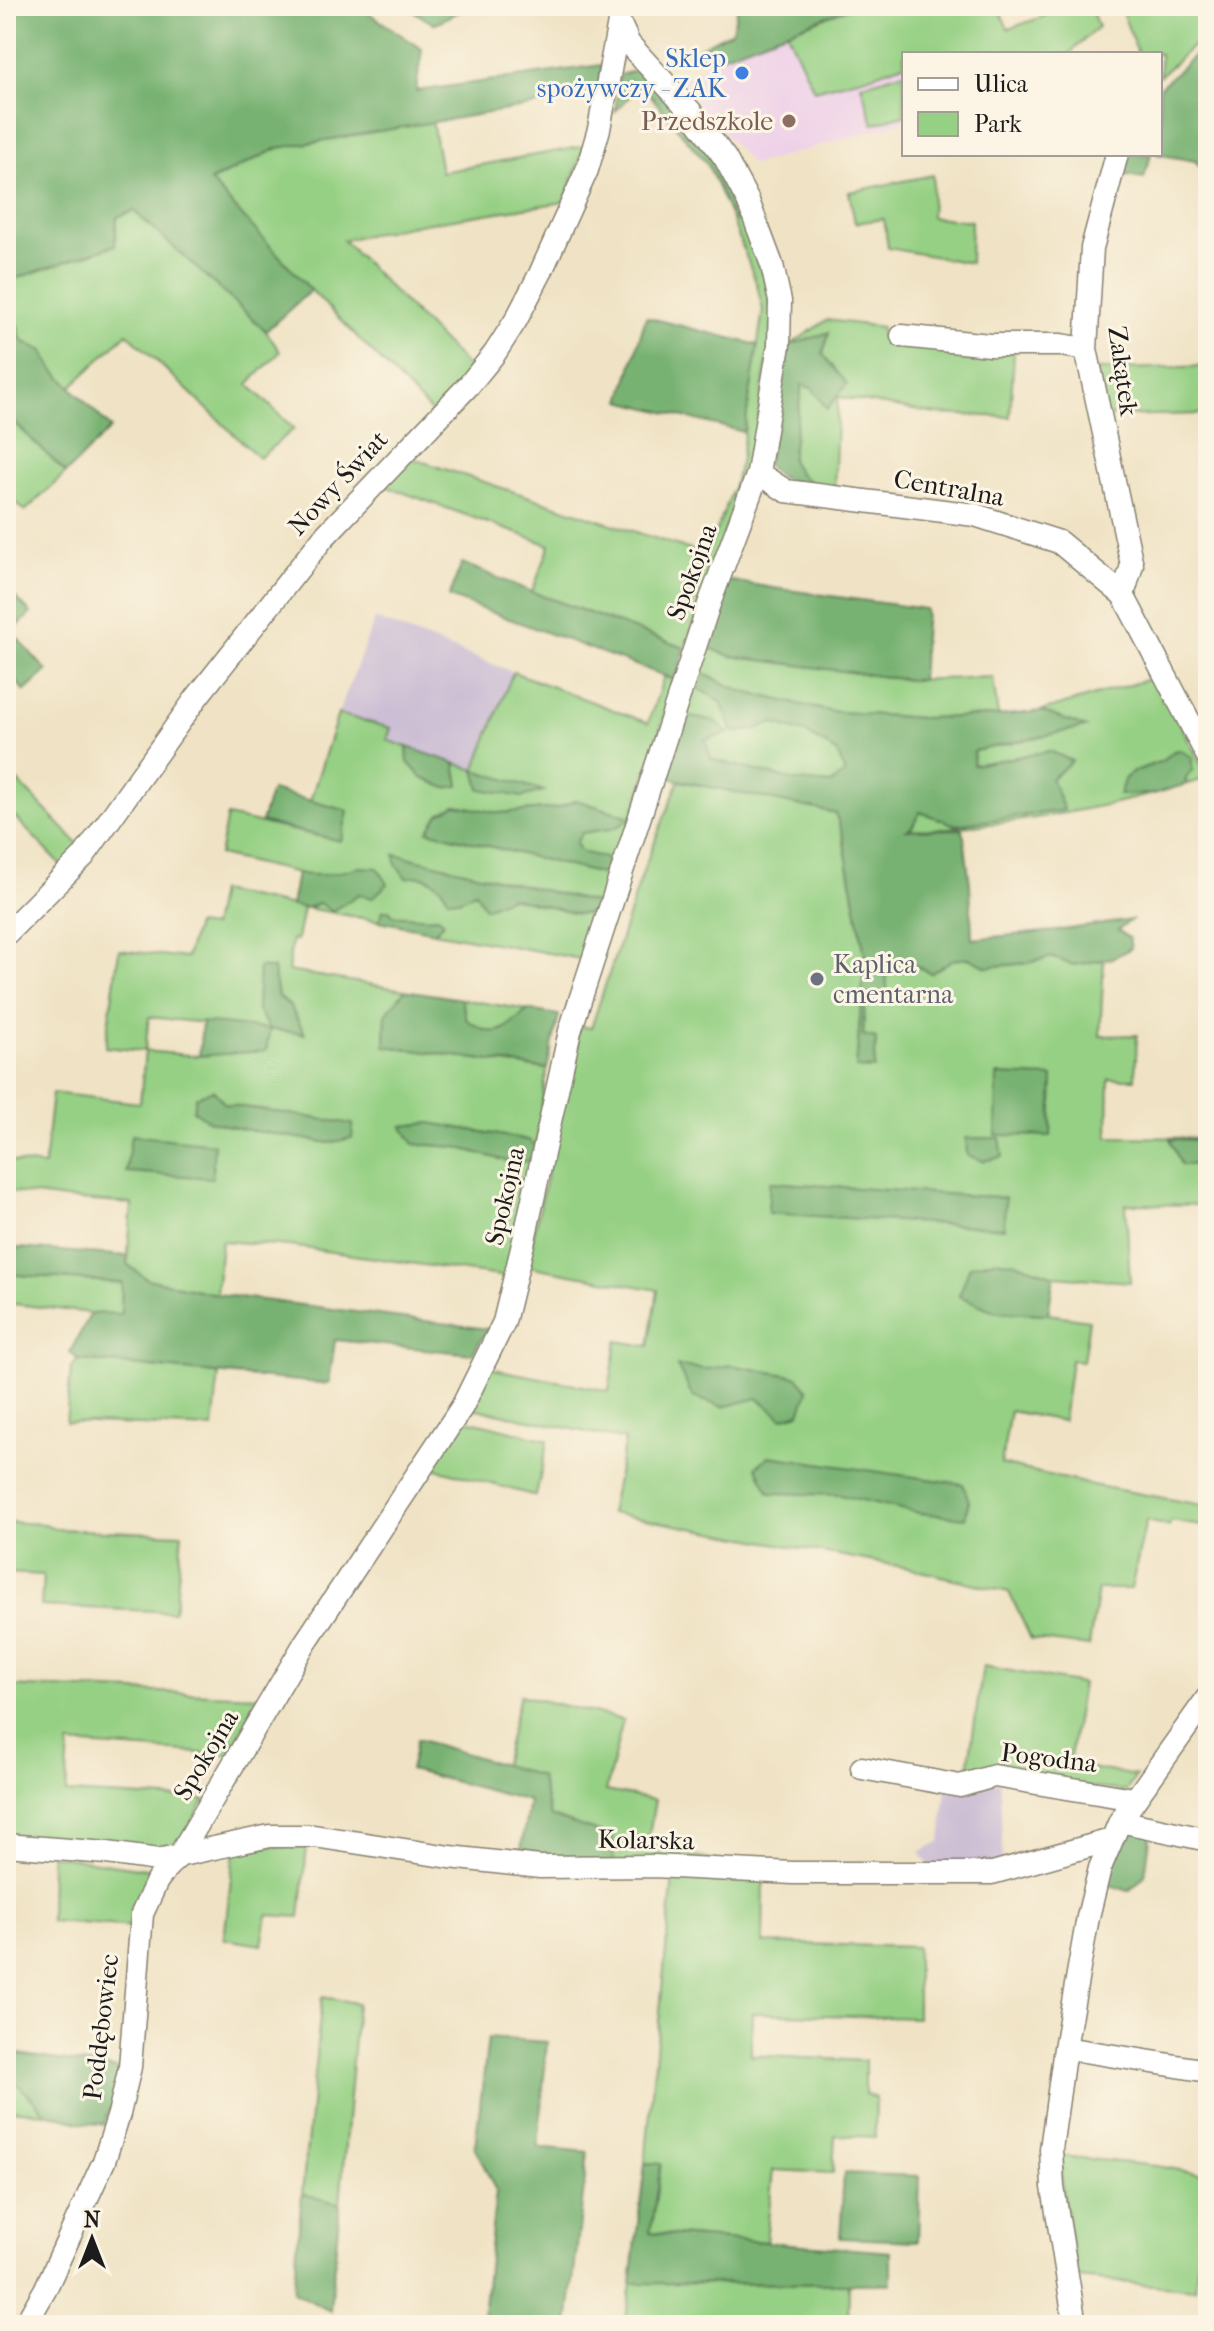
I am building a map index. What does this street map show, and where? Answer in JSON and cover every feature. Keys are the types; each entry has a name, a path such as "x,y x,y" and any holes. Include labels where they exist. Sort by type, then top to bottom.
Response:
{"street":[{"name":"Spokojna","path":"173,1861 305,1643 462,1407 504,1322 570,1031 708,607 758,473 779,345 780,301 772,265 748,201 725,158 697,119 629,44 618,14"},
{"name":"Nowy Świat","path":"6,934 83,857 197,697 323,538 469,385 495,353 540,274 587,170 599,129 618,14"},
{"name":"Zakątek","path":"1116,156 1092,248 1086,349 1132,565 1123,595"},
{"path":"902,336 990,345 1061,345 1086,349"},
{"name":"Centralna","path":"758,473 786,491 975,515 1059,542 1123,595 1208,757"},
{"path":"1075,2325 1055,2202 1051,2149 1088,1917 1100,1868 1116,1830 1134,1799 1205,1707"},
{"name":"Pogodna","path":"862,1768 960,1786 994,1776 1134,1799"},
{"path":"1116,1830 1208,1840"},
{"name":"Kolarska","path":"6,1845 173,1861 270,1836 314,1836 540,1867 653,1866 793,1873 992,1873 1116,1830"},
{"name":"Poddębowiec","path":"25,2325 45,2290 104,2161 119,2114 130,2067 142,1914 157,1881 173,1861"},
{"path":"1065,2048 1208,2071"}],"shaded area":[{"path":"787,32 814,89 902,65 902,123 752,165 677,81 719,57"},
{"path":"375,619 513,672 475,770 386,740 390,729 338,714"},
{"path":"1000,1782 1003,1865 931,1869 920,1852 941,1841 946,1787"}],"green space":[{"path":"6,6 358,6 422,49 416,91 602,65 598,92 591,96 278,148 210,181 311,290 266,331 134,211 117,217 115,245 14,279 6,290"},
{"path":"405,6 471,6 434,24"},
{"path":"738,6 854,6 719,57 692,59 692,51 732,31"},
{"path":"854,6 998,6 1008,29 1073,6 1090,6 1098,27 1071,52 902,52 902,65 814,90 787,32"},
{"path":"1120,6 1205,6 1196,43 1162,74 1162,52 1137,52"},
{"path":"1208,43 1208,178 1195,161 1162,155 1162,85"},
{"path":"637,70 669,102 708,153 741,212 733,222 708,165 641,84 615,112 619,75"},
{"path":"902,73 902,116 873,124 861,85"},
{"path":"432,121 441,172 585,146 564,202 414,225 343,240 472,371 433,414 311,290 285,313 210,182 278,148"},
{"path":"1120,156 1150,156 1144,178 1115,173"},
{"path":"933,175 931,217 971,221 970,263 888,248 884,219 855,223 849,192"},
{"path":"134,211 266,331 280,352 248,384 294,429 259,458 127,333 71,387 53,369 43,351 22,341 17,325 6,317 6,290 14,279 115,245 117,217"},
{"path":"741,212 765,276 773,321 751,464 685,648 532,592 550,545 382,485 408,457 706,555 731,495 740,463 763,310 733,222"},
{"path":"646,317 758,345 744,432 621,401"},
{"path":"6,318 17,325 22,341 43,351 53,369 111,428 66,473 6,414"},
{"path":"827,320 881,327 881,338 913,349 931,346 1014,352 1010,417 936,414 838,397 834,491 806,487 809,482 791,460 802,384 812,388 829,334 788,346"},
{"path":"829,332 823,354 847,384 827,409 812,388 802,385 791,460 809,483 806,487 778,476 767,465 787,346"},
{"path":"1208,366 1208,414 1105,416 1096,370"},
{"path":"6,414 66,473 25,511 6,492"},
{"path":"462,563 685,648 676,680 449,597"},
{"path":"726,580 926,609 921,680 730,656 705,646"},
{"path":"6,588 31,613 12,632 47,671 25,691 6,672"},
{"path":"705,646 730,656 909,680 993,677 998,716 920,718 829,711 744,692 697,671"},
{"path":"697,671 744,692 829,711 920,718 998,716 1041,711 1085,727 974,751 973,765 1050,751 1072,761 1051,779 1064,810 956,825 920,812 907,830 963,829 970,884 972,939 1131,920 1118,930 1129,938 1131,948 1113,958 1074,965 1051,957 987,967 969,958 952,960 931,973 903,960 883,967 888,996 865,1003 863,1035 876,1038 874,1069 856,1068 865,955 842,832 835,813 664,777 683,716 714,721 728,733 705,740 711,759 796,781 831,784 845,773 837,752 808,734 773,723 754,730 733,732 721,702 693,685"},
{"path":"513,672 648,723 664,677 676,680 615,873 605,858 581,852 575,843 582,833 615,828 631,817 576,800 558,808 499,813 456,805 429,831 613,877 604,905 395,855 417,875 433,881 459,900 475,891 577,914 601,913 586,960 434,932 444,922 438,917 409,918 382,911 379,921 307,908 319,903 332,911 359,893 359,867 335,874 311,876 219,855 227,816 341,841 348,811 310,801 338,714 391,728 387,740 407,747 408,762 422,778 446,788 459,785 455,763 475,770"},
{"path":"1156,677 1208,778 1187,784 1174,751 1162,761 1135,771 1119,794 1154,794 1031,819 905,830 912,827 920,812 956,825 1063,810 1050,779 1071,761 1050,751 972,765 974,751 1083,727 1041,711"},
{"path":"693,685 721,702 733,732 754,730 773,723 808,734 837,752 846,773 831,784 796,781 711,759 705,740 727,733 683,716"},
{"path":"407,747 455,763 459,786 446,788 422,778 408,762"},
{"path":"1180,750 1192,757 1192,770 1185,780 1187,784 1154,794 1119,795 1125,778"},
{"path":"6,769 81,847 63,867 6,808"},
{"path":"475,770 544,791 522,797 480,789"},
{"path":"679,781 835,812 842,832 865,956 856,1068 874,1069 876,1038 863,1035 865,1002 888,996 882,967 903,960 931,973 952,960 969,958 987,967 1051,957 1074,965 1104,960 1100,1036 1137,1035 1135,1079 1109,1079 1108,1137 1208,1138 1207,1205 1126,1204 1130,1282 1054,1276 1018,1263 959,1295 996,1312 1048,1314 1089,1320 1083,1361 1071,1360 1063,1421 1010,1411 1001,1464 1092,1485 1208,1506 1208,1527 1171,1521 1169,1526 1146,1521 1131,1589 1098,1589 1089,1646 1031,1639 1009,1592 908,1568 610,1513 625,1440 467,1407 489,1368 609,1391 617,1341 649,1346 658,1290 527,1266 579,1026 591,1028 646,863","holes":["771,1182 968,1197 768,1212"]},
{"path":"271,790 348,811 341,841 261,822"},
{"path":"576,800 632,818 615,828 582,833 576,843 581,852 605,858 615,873 613,877 428,831 439,814 456,805 499,813 558,808"},
{"path":"395,854 604,905 601,913 577,914 511,897 485,908 475,892 459,900 448,899 441,887 431,880 406,878 396,864"},
{"path":"359,867 378,868 388,884 372,898 359,894 332,911 319,903 307,908 291,906 297,873 320,875"},
{"path":"219,891 303,908 297,940 292,939 288,971 405,990 386,1014 385,1046 547,1069 536,1146 528,1140 430,1123 402,1126 414,1144 457,1147 517,1164 532,1159 506,1277 290,1246 221,1241 216,1294 147,1279 127,1264 132,1204 6,1191 6,1161 44,1166 52,1093 140,1103 145,1051 105,1047 119,950 186,958 196,925 212,927","holes":["259,967 273,969 278,996 290,1006 305,1034 270,1029","149,1017 270,1030 215,1054 199,1056 145,1051","224,1104 352,1124 352,1137 329,1143 209,1121"]},
{"path":"389,910 394,916 438,917 444,922 434,932 379,921 382,911"},
{"path":"259,967 273,969 278,996 290,1006 305,1034 270,1029 266,1051 199,1056 202,1022 269,1029 257,1009"},
{"path":"405,990 461,999 467,1020 493,1032 505,1028 528,1010 559,1015 547,1069 385,1046 386,1014"},
{"path":"461,999 528,1010 505,1028 493,1032 467,1020"},
{"path":"997,1075 1053,1077 1051,1136 996,1135"},
{"path":"213,1090 225,1104 353,1124 352,1138 329,1143 209,1121 193,1110 196,1097"},
{"path":"430,1123 528,1140 536,1146 532,1159 517,1164 457,1147 414,1144 402,1126"},
{"path":"131,1135 214,1144 212,1178 126,1172"},
{"path":"966,1138 1000,1138 1003,1157 983,1161 967,1155"},
{"path":"1170,1139 1208,1140 1208,1164 1181,1165"},
{"path":"770,1182 1005,1198 1004,1228 768,1213"},
{"path":"6,1247 128,1256 127,1264 147,1279 216,1294 488,1329 472,1354 335,1340 329,1384 78,1360 70,1352 91,1313 121,1314 122,1283 6,1274"},
{"path":"994,1260 1018,1263 1054,1276 1048,1314 996,1312 959,1296 970,1266"},
{"path":"6,1274 122,1283 121,1314 6,1303"},
{"path":"78,1360 219,1373 213,1428 66,1422 71,1368"},
{"path":"731,1365 798,1377 808,1391 800,1413 782,1418 758,1398 723,1407 693,1397 677,1366 707,1369"},
{"path":"463,1419 548,1440 536,1496 429,1467"},
{"path":"769,1456 963,1484 969,1501 965,1518 919,1513 840,1495 770,1493 756,1467"},
{"path":"6,1522 45,1524 56,1529 182,1534 173,1612 41,1606 43,1575 6,1573"},
{"path":"983,1666 1082,1684 1069,1764 1136,1776 1126,1791 967,1775"},
{"path":"6,1686 260,1696 229,1755 69,1744 66,1793 205,1800 178,1844 164,1854 6,1841"},
{"path":"520,1695 623,1720 606,1791 655,1800 647,1846 734,1865 613,1863 613,1837 550,1816 540,1776 503,1765"},
{"path":"417,1739 540,1776 550,1816 613,1837 613,1863 519,1861 529,1801 410,1770"},
{"path":"1129,1827 1151,1832 1145,1875 1129,1891 1104,1883"},
{"path":"267,1846 307,1847 300,1917 267,1915 262,1945 224,1939 234,1852"},
{"path":"51,1855 151,1870 136,1927 50,1921"},
{"path":"673,1878 764,1881 763,1943 917,1947 917,2018 752,2013 751,2055 865,2061 865,2094 876,2098 875,2137 835,2135 833,2173 773,2170 766,2242 650,2233 661,2164 645,2163"},
{"path":"322,1997 357,2003 340,2204 302,2194"},
{"path":"488,2038 547,2042 538,2147 588,2152 568,2325 482,2325 496,2191 475,2147"},
{"path":"6,2052 119,2069 124,2077 104,2124 83,2123 46,2113 6,2072"},
{"path":"6,2072 46,2113 8,2110"},
{"path":"1061,2156 1208,2175 1195,2289 1077,2278 1062,2186"},
{"path":"645,2163 661,2164 650,2233 891,2252 891,2284 631,2283"},
{"path":"844,2173 920,2176 918,2241 840,2238"},
{"path":"302,2194 340,2204 330,2311 293,2292"},
{"path":"631,2283 849,2284 848,2325 625,2325"}],"place":[{"name":"Sklep spożywczy - ZAK","path":"742,73"},
{"name":"Przedszkole","path":"789,121"},
{"name":"Kaplica cmentarna","path":"817,979"}]}
